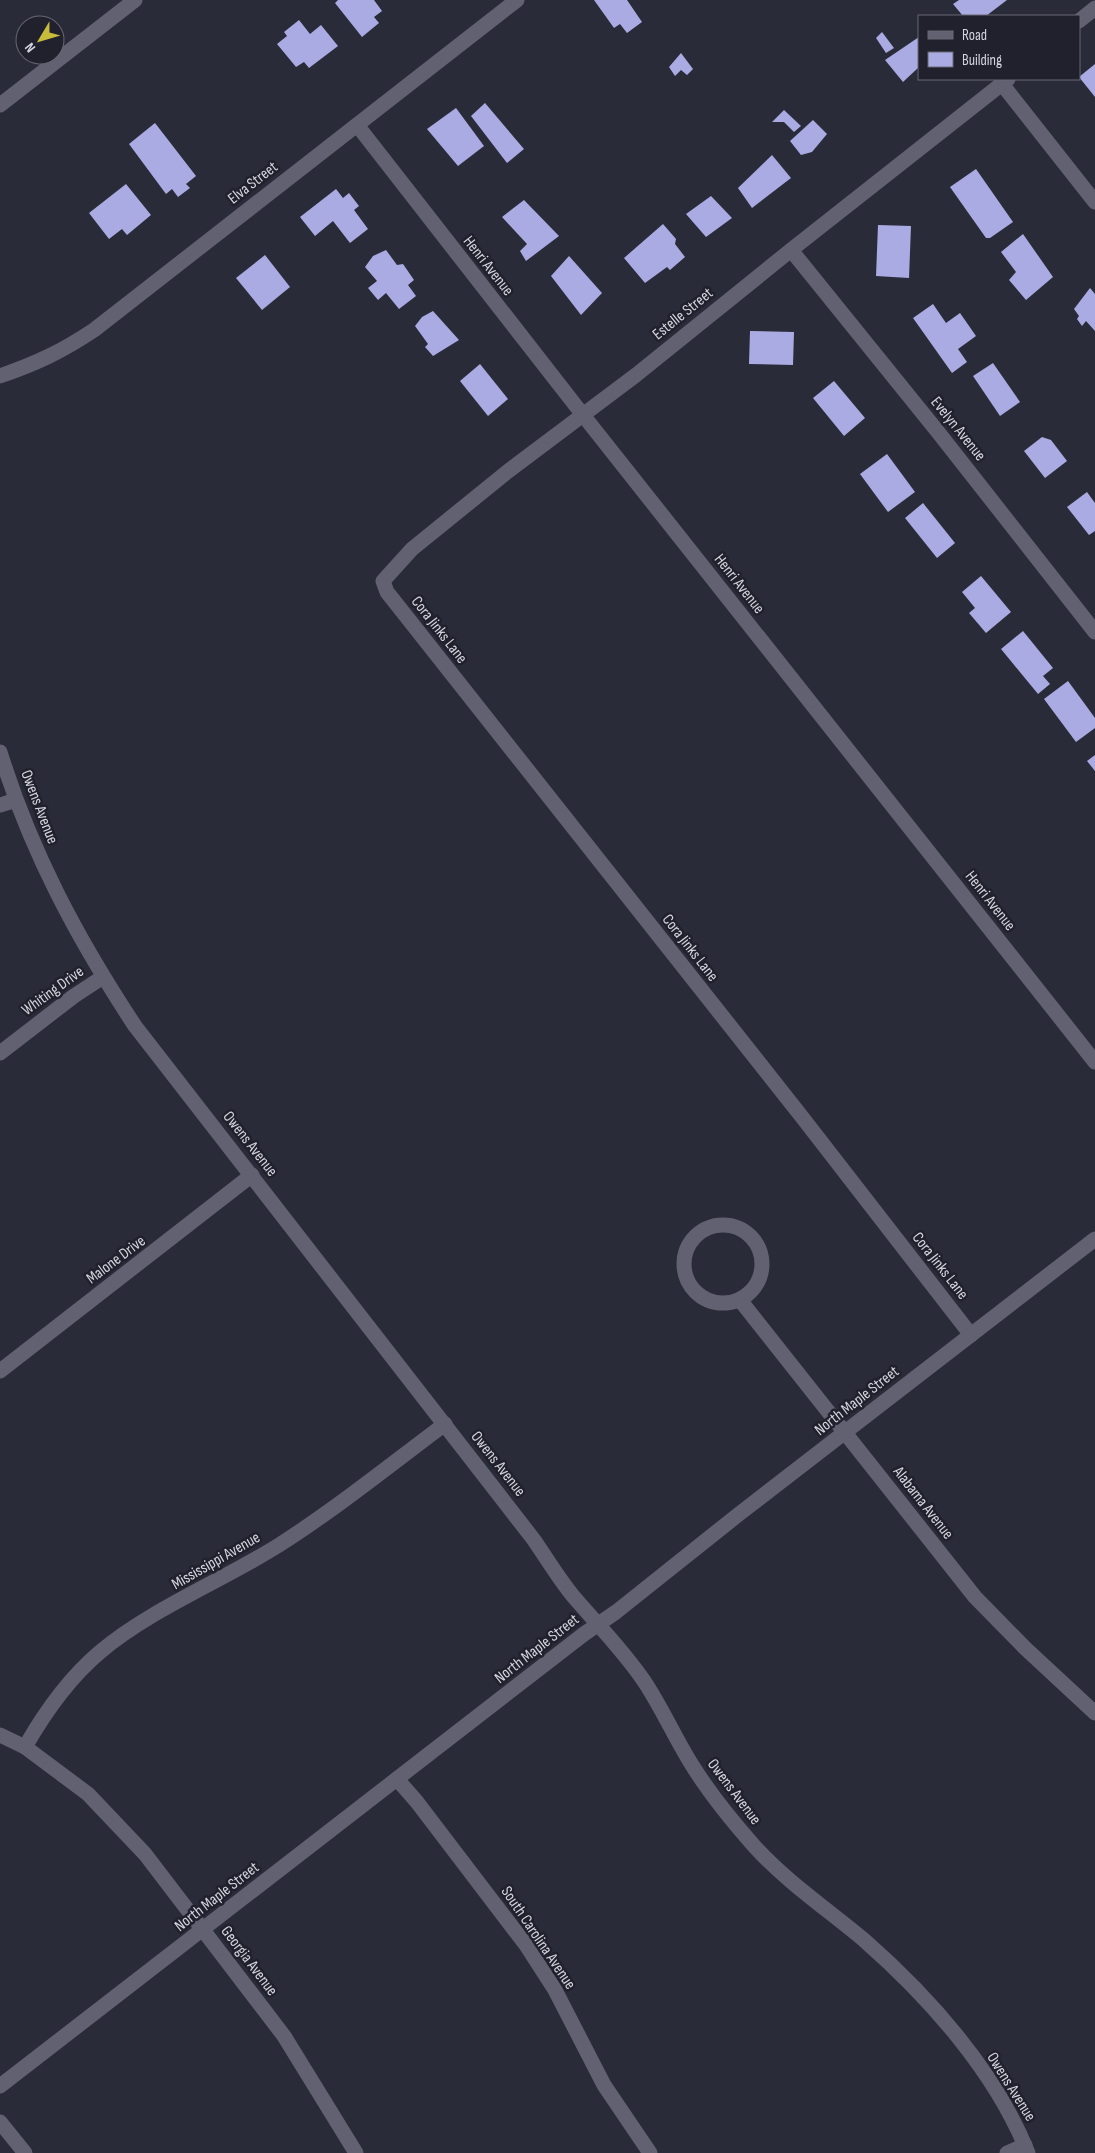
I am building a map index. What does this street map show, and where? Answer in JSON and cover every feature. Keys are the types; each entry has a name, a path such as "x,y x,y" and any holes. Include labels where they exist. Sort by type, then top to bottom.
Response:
{"street":[{"path":"0,105 135,0"},
{"name":"Elva Street","path":"0,376 32,365 65,350 94,330 517,0"},
{"path":"1080,21 1095,8"},
{"path":"1005,81 1095,202"},
{"name":"Estelle Street","path":"383,581 412,550 507,472 636,375 1005,81"},
{"name":"Henri Avenue","path":"357,124 583,415 1095,1062"},
{"name":"Evelyn Avenue","path":"791,250 938,432 1095,632"},
{"name":"Cora Jinks Lane","path":"383,581 387,592 428,645 796,1110 971,1335"},
{"name":"Owens Avenue","path":"0,752 32,841 66,913 134,1026 445,1424 534,1540 573,1595 599,1623 645,1683 692,1764 726,1814 775,1867 863,1940 909,1982 949,2027 985,2075 1007,2108 1026,2149"},
{"path":"0,805 16,800"},
{"name":"Whiting Drive","path":"0,1053 74,996 103,977"},
{"name":"Malone Drive","path":"0,1371 252,1175"},
{"path":"722,1224 735,1226 747,1232 759,1248 762,1255 763,1268 759,1282 751,1293 740,1300 728,1304 715,1303 704,1298 694,1290 687,1280 684,1268 685,1255 689,1244 697,1234 708,1228 722,1224"},
{"name":"North Maple Street","path":"0,2086 204,1930 396,1779 599,1623 616,1612 739,1514 1095,1239"},
{"name":"Alabama Avenue","path":"740,1300 975,1597 1025,1648 1095,1713"},
{"name":"Mississippi Avenue","path":"25,1747 65,1686 98,1653 146,1620 248,1564 320,1519 445,1424"},
{"name":"Georgia Avenue","path":"0,1735 25,1747 88,1794 145,1854 284,2036 356,2153"},
{"name":"South Carolina Avenue","path":"396,1779 417,1802 526,1945 555,1990 604,2085 650,2153"},
{"path":"0,2122 25,2153"},
{"path":"1007,2153 1026,2149"}],"building":[{"path":"338,0 374,0 382,11 374,17 379,23 362,37 335,3"},
{"path":"594,0 627,0 642,22 627,33 620,24 614,28"},
{"path":"959,0 1007,0 987,15 962,15 953,4"},
{"path":"299,20 310,34 321,25 338,46 309,68 304,62 296,67 277,44 287,36 284,32"},
{"path":"882,32 894,48 886,53 876,38"},
{"path":"918,38 918,68 903,82 885,60"},
{"path":"681,53 693,69 687,75 681,70 675,76 669,67"},
{"path":"1095,64 1095,97 1080,78"},
{"path":"485,103 524,149 507,163 471,116"},
{"path":"456,108 484,146 458,166 427,129"},
{"path":"784,110 801,126 794,132 784,122 772,122"},
{"path":"813,120 827,134 812,152 801,155 790,141"},
{"path":"155,123 196,176 186,184 190,188 178,197 172,189 166,194 129,144"},
{"path":"772,155 791,178 752,208 738,188"},
{"path":"976,169 1013,222 990,238 986,238 950,187"},
{"path":"126,184 151,215 127,235 122,229 109,239 89,213"},
{"path":"336,189 343,198 349,193 359,206 354,210 368,229 350,243 333,221 315,236 300,217"},
{"path":"711,196 732,218 706,237 686,214"},
{"path":"524,200 559,236 526,261 520,251 527,244 502,217"},
{"path":"663,224 676,239 675,244 685,257 670,270 667,267 645,283 624,258"},
{"path":"878,225 911,226 909,278 876,276"},
{"path":"1023,234 1053,277 1026,300 1009,280 1016,272 1001,252"},
{"path":"386,250 397,265 403,264 414,280 408,285 416,296 399,309 386,293 378,300 368,288 377,281 365,267 373,256"},
{"path":"265,255 290,287 262,310 236,278"},
{"path":"569,256 602,293 581,315 551,276"},
{"path":"1090,288 1095,294 1095,331 1086,321 1082,326 1077,319 1079,316 1074,309"},
{"path":"933,304 946,323 960,313 976,336 958,349 967,362 952,373 913,318"},
{"path":"433,311 459,340 433,356 425,347 428,344 415,326 422,317"},
{"path":"750,331 794,332 793,365 749,364"},
{"path":"993,363 1020,402 1000,416 973,376"},
{"path":"480,364 508,399 488,416 460,381"},
{"path":"834,381 865,418 844,436 813,398"},
{"path":"1042,437 1051,440 1067,461 1045,478 1024,451"},
{"path":"887,454 915,492 888,512 860,474"},
{"path":"1087,492 1095,503 1095,531 1089,535 1067,507"},
{"path":"923,503 955,543 937,558 905,518"},
{"path":"981,576 1011,612 986,633 969,613 975,608 962,592"},
{"path":"1023,631 1053,668 1043,676 1050,684 1038,694 1001,649"},
{"path":"1068,681 1095,718 1095,728 1076,742 1044,699"},
{"path":"1095,755 1095,771 1087,761"}]}
